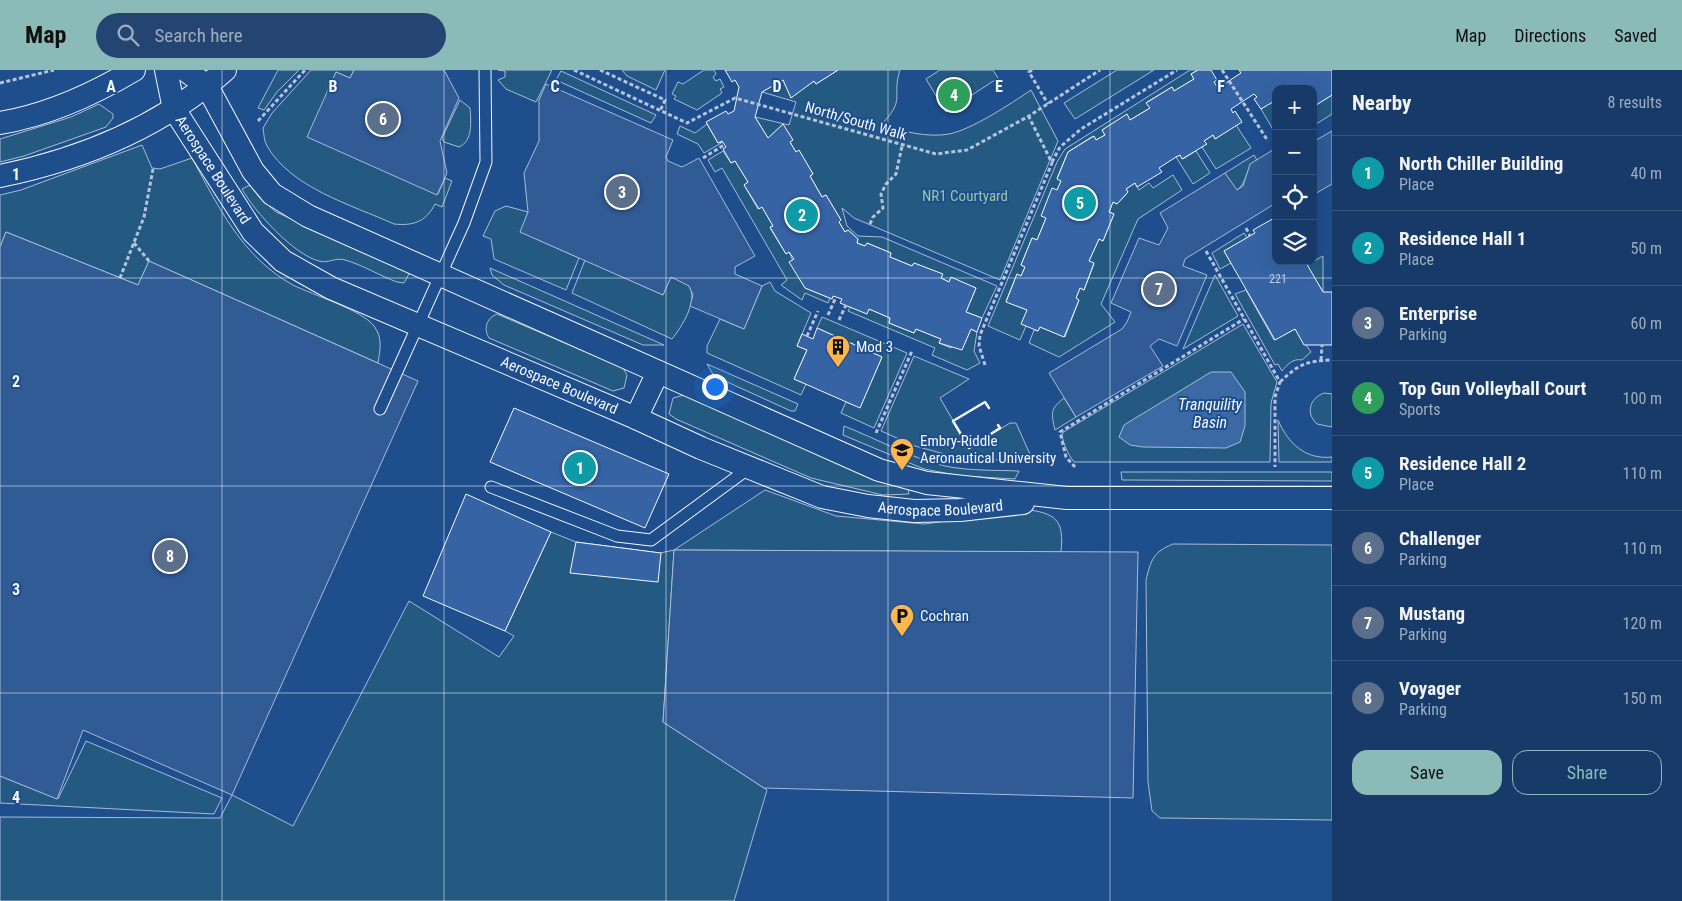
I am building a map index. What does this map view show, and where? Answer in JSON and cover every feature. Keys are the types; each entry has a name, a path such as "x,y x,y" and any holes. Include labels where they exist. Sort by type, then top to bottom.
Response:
{"street":[{"path":"0,123 26,119 74,101 134,70"},
{"name":"Aerospace Boulevard","path":"166,70 174,108 253,232 283,261 331,288 750,468 822,497 868,506 914,511 960,510 1067,498"},
{"name":"Aerospace Boulevard","path":"185,70 207,86 253,171 272,194 308,216 879,470 927,483 1067,498 1332,498"},
{"path":"0,176 43,167 117,141 142,129 174,108 207,86 225,70"},
{"path":"636,418 658,372"}],"lane":[{"path":"380,409 441,275 476,193 486,162 485,70"},
{"path":"491,487 617,536 651,540 750,468"}],"path":[{"path":"0,83 54,70"},
{"path":"258,121 305,70"},
{"name":"North/South Walk","path":"574,70 687,123 735,98 936,154 967,150 1029,116 1100,70"},
{"path":"600,70 665,100 660,111"},
{"path":"1032,70 1029,72 1048,104"},
{"path":"985,365 979,346 980,335 1060,147 1081,129 1177,70"},
{"path":"1222,70 1268,141"},
{"path":"1029,116 1052,163"},
{"path":"703,158 724,145"},
{"path":"870,224 873,217 883,208 881,194 886,184 896,174 902,146"},
{"path":"120,278 144,218 154,169"},
{"path":"1246,228 1250,236"},
{"path":"134,243 149,261"},
{"path":"1206,251 1280,382"},
{"path":"828,315 836,297"},
{"path":"839,320 846,305"},
{"path":"807,336 818,311"},
{"path":"1075,467 1066,457 1060,432 1244,319"},
{"path":"1321,360 1322,345"},
{"path":"876,433 912,351"},
{"path":"1275,467 1274,397 1280,382 1294,369 1308,361 1332,360"}],"green space":[{"path":"278,70 299,70 277,92 264,110 258,108"},
{"path":"311,70 354,70 350,78 336,72 438,194 445,178 452,181 442,207 435,204 427,215 418,222 394,224 324,194 291,173 278,161 266,144 263,128 272,113"},
{"path":"498,70 552,70 536,102 506,89 498,80 505,77 505,71"},
{"path":"622,70 665,70 656,90 627,76"},
{"path":"704,70 714,70 716,74 713,77 716,81 720,79 724,87 720,89 722,93 697,110 674,99 676,96 672,94 678,82 683,84"},
{"name":"NR1 Courtyard","path":"838,70 900,70 894,109 881,125 906,132 923,134 949,134 968,127 1031,90 1058,141 1000,280 854,218 842,208 847,226 858,236 882,237 997,286 982,318 966,312 976,288 951,278 949,282 941,278 942,274 914,263 912,266 890,257 891,253 867,243 865,246 857,243 858,239 848,230 845,232 839,222 841,220 826,195 822,197 810,176 813,174 799,151 796,152 790,142 792,139 783,125 768,138 755,117 789,125 796,102 762,92 783,80 791,97 814,81 816,84"},
{"path":"940,70 993,70 998,78 946,112 926,79"},
{"path":"1117,70 1154,70 1075,119 1064,103"},
{"path":"1190,70 1198,70 1191,74 1194,79 1174,91 1172,87 1147,102 1150,108 1130,120 1126,115 1102,130 1105,135 1096,140 1093,136 1068,152 1057,178 1061,181 1037,240 1032,238 1021,265 1025,267 1021,276 1017,274 1006,301 1027,310 1026,326 1020,340 988,326 1057,162 1065,149"},
{"path":"561,71 656,115 651,123 556,80"},
{"path":"1332,95 1332,114 1317,123 1317,104"},
{"path":"460,100 470,108 471,125 467,140 459,147 444,142 442,138"},
{"path":"1272,102 1272,128 1261,109"},
{"path":"99,104 113,114 113,118 106,127 24,156 0,162 0,139 71,117"},
{"path":"707,124 718,143 723,142 704,153 698,144 677,134 680,126 695,133"},
{"path":"1236,125 1251,148 1216,169 1202,147 1206,144 1204,141 1213,135 1215,139"},
{"path":"142,145 152,168 160,169 192,158 233,229 259,260 293,285 359,314 368,320 379,335 378,363 149,261 138,285 6,232 0,247 0,195 21,190"},
{"path":"723,151 731,163 735,161 748,182 744,185 758,209 762,207 773,226 770,228 786,254 789,252 805,288 830,298 828,303 805,293 802,300 781,285 787,280 722,168 715,172 708,160"},
{"path":"1196,151 1210,173 1193,184 1176,157 1180,155 1183,159"},
{"path":"1254,155 1257,160 1250,167 1243,184 1236,191 1225,173"},
{"path":"1173,175 1182,190 1138,219 1101,304 1115,322 1059,357 1029,343 1034,330 1038,331 1040,327 1065,337 1079,300 1076,298 1080,288 1084,290 1094,264 1089,261 1099,239 1103,241 1114,214 1109,212 1113,202 1117,204 1128,192 1126,189 1135,183 1139,190 1149,183 1153,188"},
{"path":"250,185 259,197 276,212 406,270 409,274 404,283 391,280 345,260 338,259 322,262 298,250 276,231 256,209 242,189"},
{"path":"506,206 528,212 521,232 579,258 566,290 494,259 491,239 483,236 495,211"},
{"path":"1244,233 1247,238 1224,251 1231,263 1220,269 1212,253"},
{"path":"1323,256 1323,292 1307,265 1317,265 1317,259"},
{"path":"585,260 663,295 671,276 688,285 691,291 691,305 684,321 672,339 572,293"},
{"path":"490,268 664,345 643,345 504,285 492,275"},
{"path":"1215,275 1238,316 1183,349"},
{"path":"770,282 775,291 811,313 797,346 807,350 794,379 806,384 801,395 707,353 707,346 720,319 744,329 762,286"},
{"path":"1246,290 1274,340 1295,329 1311,352 1302,360 1290,362 1282,371 1278,364 1275,365 1235,294"},
{"path":"850,307 869,309 890,318 889,323 914,333 916,329 941,339 939,343 951,348 953,345 962,349 971,329 977,332 974,351 980,363 967,370 932,355 935,348 848,311"},
{"path":"497,314 623,368 627,375 624,388 613,391 489,338 486,331 488,321"},
{"path":"822,317 907,353 874,428 841,413 846,402 860,407 882,357 817,328"},
{"path":"1243,324 1277,382 1271,403 1270,462 1074,462 1063,441 1062,434 1065,431"},
{"path":"914,356 969,379 940,398 969,448 1010,423 1016,423 1033,461 963,459 915,446 881,431"},
{"path":"707,364 798,404 795,411 791,411 714,376"},
{"path":"1324,393 1332,394 1332,427 1317,424 1313,420 1310,411 1315,398"},
{"path":"684,395 908,489 909,494 883,495 811,478 676,419 669,414 673,398"},
{"path":"1064,398 1076,417 1055,430 1054,408"},
{"path":"1278,420 1292,443 1314,456 1332,457 1332,462 1279,462"},
{"path":"844,426 932,463 973,470 1019,471 1015,479 961,476 924,469 843,435"},
{"path":"1121,472 1332,472 1332,481 1122,480"},
{"path":"765,490 836,516 924,524 1030,510 1053,517 1060,527 1062,542 1061,552 674,550"},
{"path":"551,532 576,542 660,553 674,550 663,722 767,790 734,901 0,901 0,817 220,818 232,795 293,826 409,601 499,657 514,636 505,631"},
{"path":"1173,544 1332,545 1332,820 1160,818 1152,811 1148,782 1146,580 1157,554"},
{"path":"86,741 222,798 214,814 0,803 0,776 58,799"}],"shaded area":[{"path":"354,70 444,70 459,98 440,141 447,173 437,195 307,137 336,72 350,78"},
{"path":"546,84 673,140 666,157 668,161 682,167 699,158 755,256 735,267 735,274 762,286 744,329 690,306 693,295 689,286 671,277 663,295 520,232 528,212 524,173 539,141 539,100"},
{"path":"1332,131 1332,184 1317,193 1317,175 1317,140"},
{"path":"1272,150 1272,205 1185,259 1183,266 1207,275 1177,346 1159,339 1150,346 1163,366 1076,417 1049,373 1122,329 1127,322 1131,312 1111,303 1139,238 1159,245 1168,228 1160,213 1225,173 1237,190 1243,186 1250,164"},
{"path":"6,232 138,285 149,261 418,381 232,795 83,730 57,799 0,776 0,247"},
{"name":"Cochran","path":"674,550 1138,552 1133,798 764,788 663,722"}],"water":[{"name":"Tranquility Basin","path":"1211,372 1231,372 1245,392 1245,426 1240,442 1226,448 1143,447 1130,445 1119,437 1124,425"}],"building":[{"path":"725,70 838,70 816,84 814,81 791,98 783,80 762,92 755,117 768,138 783,124 793,140 790,142 796,152 799,150 813,174 810,176 822,197 826,195 841,220 839,222 845,232 848,230 858,239 857,243 865,246 867,243 891,253 890,257 912,266 914,263 943,274 941,278 949,282 951,277 976,288 966,312 982,318 977,332 971,329 962,350 939,343 941,339 916,329 914,333 889,323 890,318 869,309 867,314 840,303 842,299 833,296 832,299 805,288 789,262 794,259 789,252 786,254 770,227 773,226 762,207 759,209 744,185 748,182 735,161 731,163 723,149 726,147 722,141 718,143 706,122 726,111 728,114 734,111 739,87 735,80 732,82"},
{"path":"1198,70 1211,70 1217,80 1214,82 1218,88 1241,73 1239,70 1332,70 1332,95 1317,104 1317,85 1272,85 1272,102 1261,109 1254,99 1257,97 1254,94 1231,109 1233,113 1235,111 1242,122 1215,139 1213,135 1204,141 1207,144 1182,159 1180,155 1176,157 1159,168 1162,172 1137,187 1135,183 1126,189 1128,192 1117,204 1113,202 1109,212 1114,214 1103,241 1099,239 1089,261 1094,263 1084,290 1080,288 1076,298 1079,300 1064,337 1040,327 1038,331 1021,324 1027,310 1006,302 1017,274 1021,276 1025,267 1021,265 1032,238 1037,240 1046,218 1041,216 1052,188 1057,190 1061,181 1057,179 1068,152 1094,136 1096,140 1105,135 1102,130 1127,114 1130,120 1150,108 1146,103 1172,87 1174,91 1194,79 1191,74"},
{"path":"1272,219 1272,265 1307,265 1323,292 1332,292 1332,345 1304,345 1295,329 1275,340 1224,251 1255,233 1253,230"},
{"name":"Mod 3","path":"817,328 882,357 860,408 794,379 807,350 797,346 802,334 813,339"},
{"path":"514,408 669,474 645,528 490,462"},
{"path":"466,494 551,532 505,631 423,596"},
{"path":"576,542 661,553 658,582 570,573"}],"wall":[{"path":"962,436 953,421 985,402 989,408"},
{"path":"966,442 969,448 1000,428 998,425"}],"place":[{"name":"Top Gun Volleyball Court","path":"954,95"},
{"name":"Challenger","path":"383,119"},
{"name":"Enterprise","path":"622,192"},
{"name":"Residence Hall 2","path":"1080,203"},
{"name":"Residence Hall 1","path":"802,215"},
{"name":"Mustang","path":"1159,289"},
{"name":"Mod 3","path":"838,368"},
{"name":"North Chiller Building","path":"580,468"},
{"name":"Embry-Riddle Aeronautical University","path":"902,471"},
{"name":"Voyager","path":"170,556"},
{"name":"Cochran","path":"902,637"}]}
